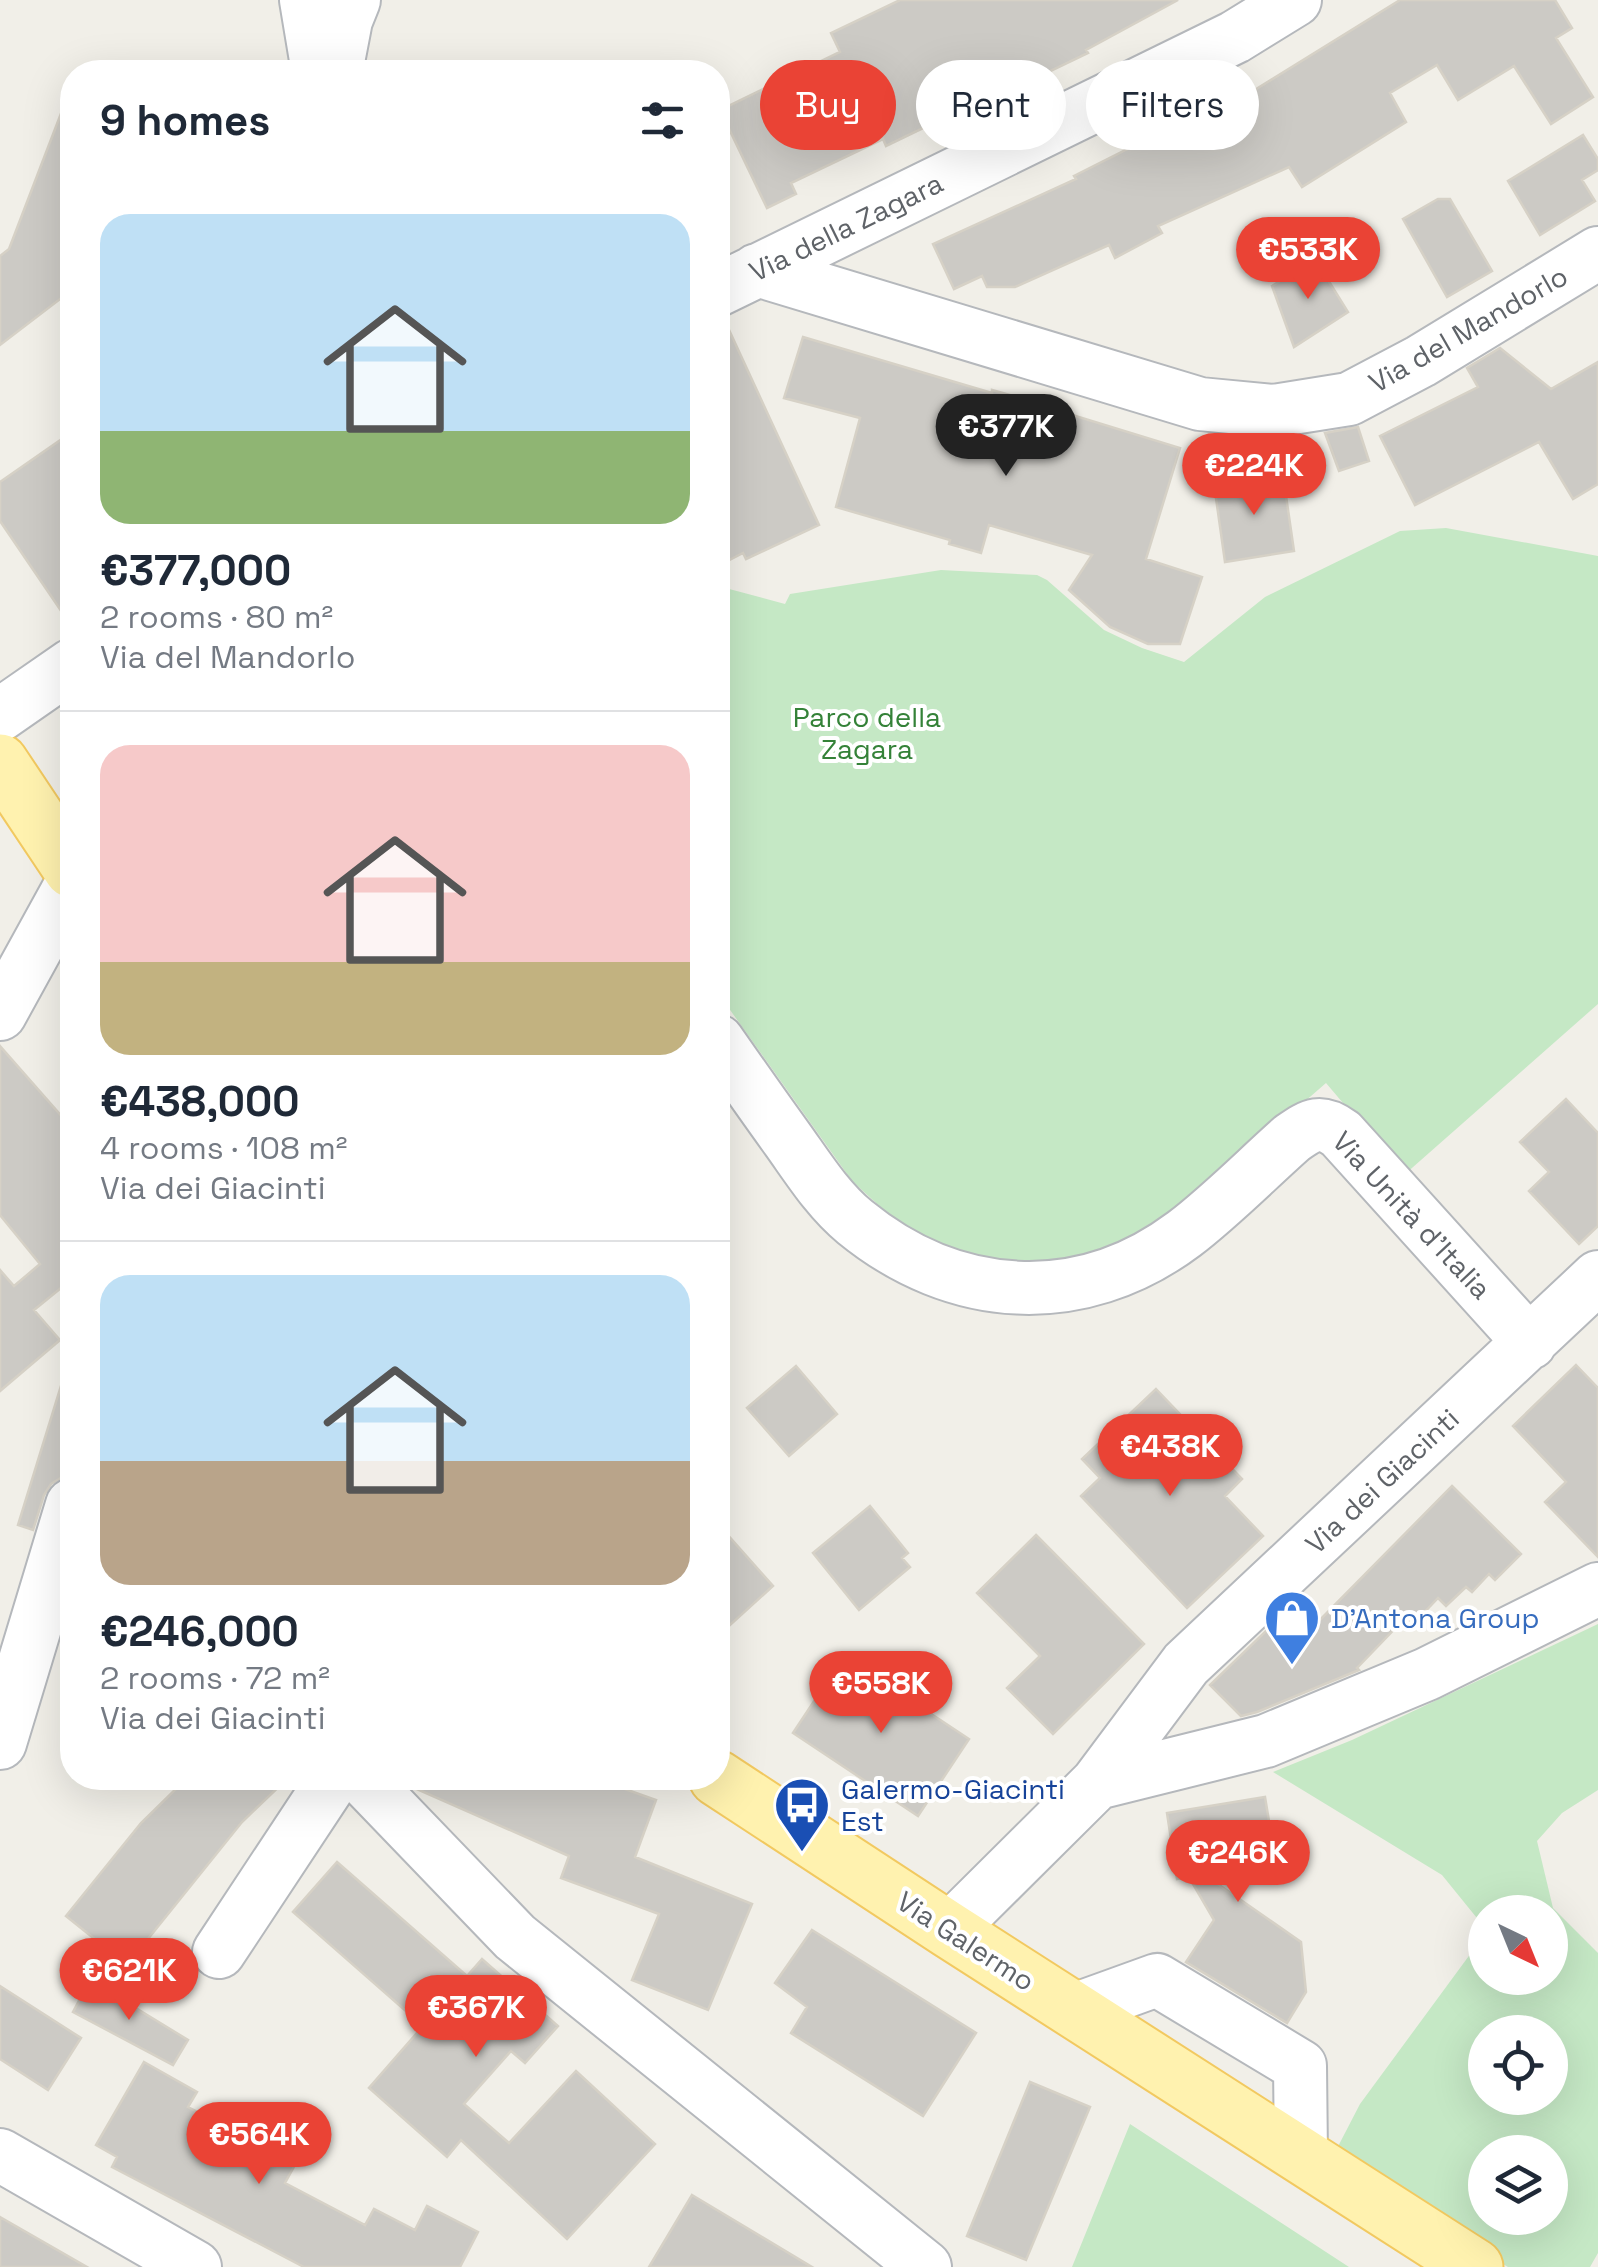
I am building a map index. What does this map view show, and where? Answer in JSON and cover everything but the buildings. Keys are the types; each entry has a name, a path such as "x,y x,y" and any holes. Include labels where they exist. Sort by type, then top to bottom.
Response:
{"main road":[{"path":"0,762 60,852"},
{"name":"Via Galermo","path":"730,1787 1217,2102"},
{"path":"1217,2102 1475,2267"},
{"path":"1217,2102 1343,2210 1426,2267"}],"street":[{"path":"306,0 316,60"},
{"path":"338,60 354,0"},
{"name":"Via della Zagara","path":"737,280 1234,37 1295,0"},
{"name":"Via del Mandorlo","path":"737,280 1200,404 1273,411 1349,398 1421,360 1598,253"},
{"path":"0,714 60,674"},
{"path":"0,1014 60,905"},
{"name":"Via Unità d'Italia","path":"730,1058 818,1183 854,1222 912,1260 993,1287 1034,1289 1090,1282 1135,1264 1184,1234 1305,1128 1330,1126 1342,1134 1530,1343"},
{"name":"Via dei Giacinti","path":"949,1930 1097,1783 1186,1664 1598,1277"},
{"path":"0,1743 60,1546"},
{"path":"1097,1783 1266,1740 1427,1674 1598,1588"},
{"path":"219,1952 326,1790"},
{"path":"373,1790 514,1937 925,2267"},
{"path":"1074,2010 1157,1980 1300,2066 1302,2156"},
{"path":"0,2155 195,2267"}],"green space":[{"name":"Parco della Zagara","path":"1446,528 1598,556 1598,1004 1404,1175 1326,1083 1174,1215 1124,1244 1081,1257 1002,1265 909,1233 852,1181 730,1010 730,589 785,604 790,594 941,570 1037,575 1104,630 1184,662 1265,597 1400,531"},
{"path":"1598,1624 1598,1790 1562,1813 1537,1841 1550,1895 1468,1895 1468,1907 1442,1875 1273,1772 1352,1740"},
{"path":"1568,1923 1598,1953 1598,2253 1590,2267 1508,2267 1331,2160 1360,2104 1468,1957 1468,1995 1568,1995"},
{"path":"1130,2124 1349,2267 1072,2267"}],"place":[{"name":"D'Antona Group","path":"1292,1667"},
{"name":"Galermo-Giacinti Est","path":"802,1854"}]}
